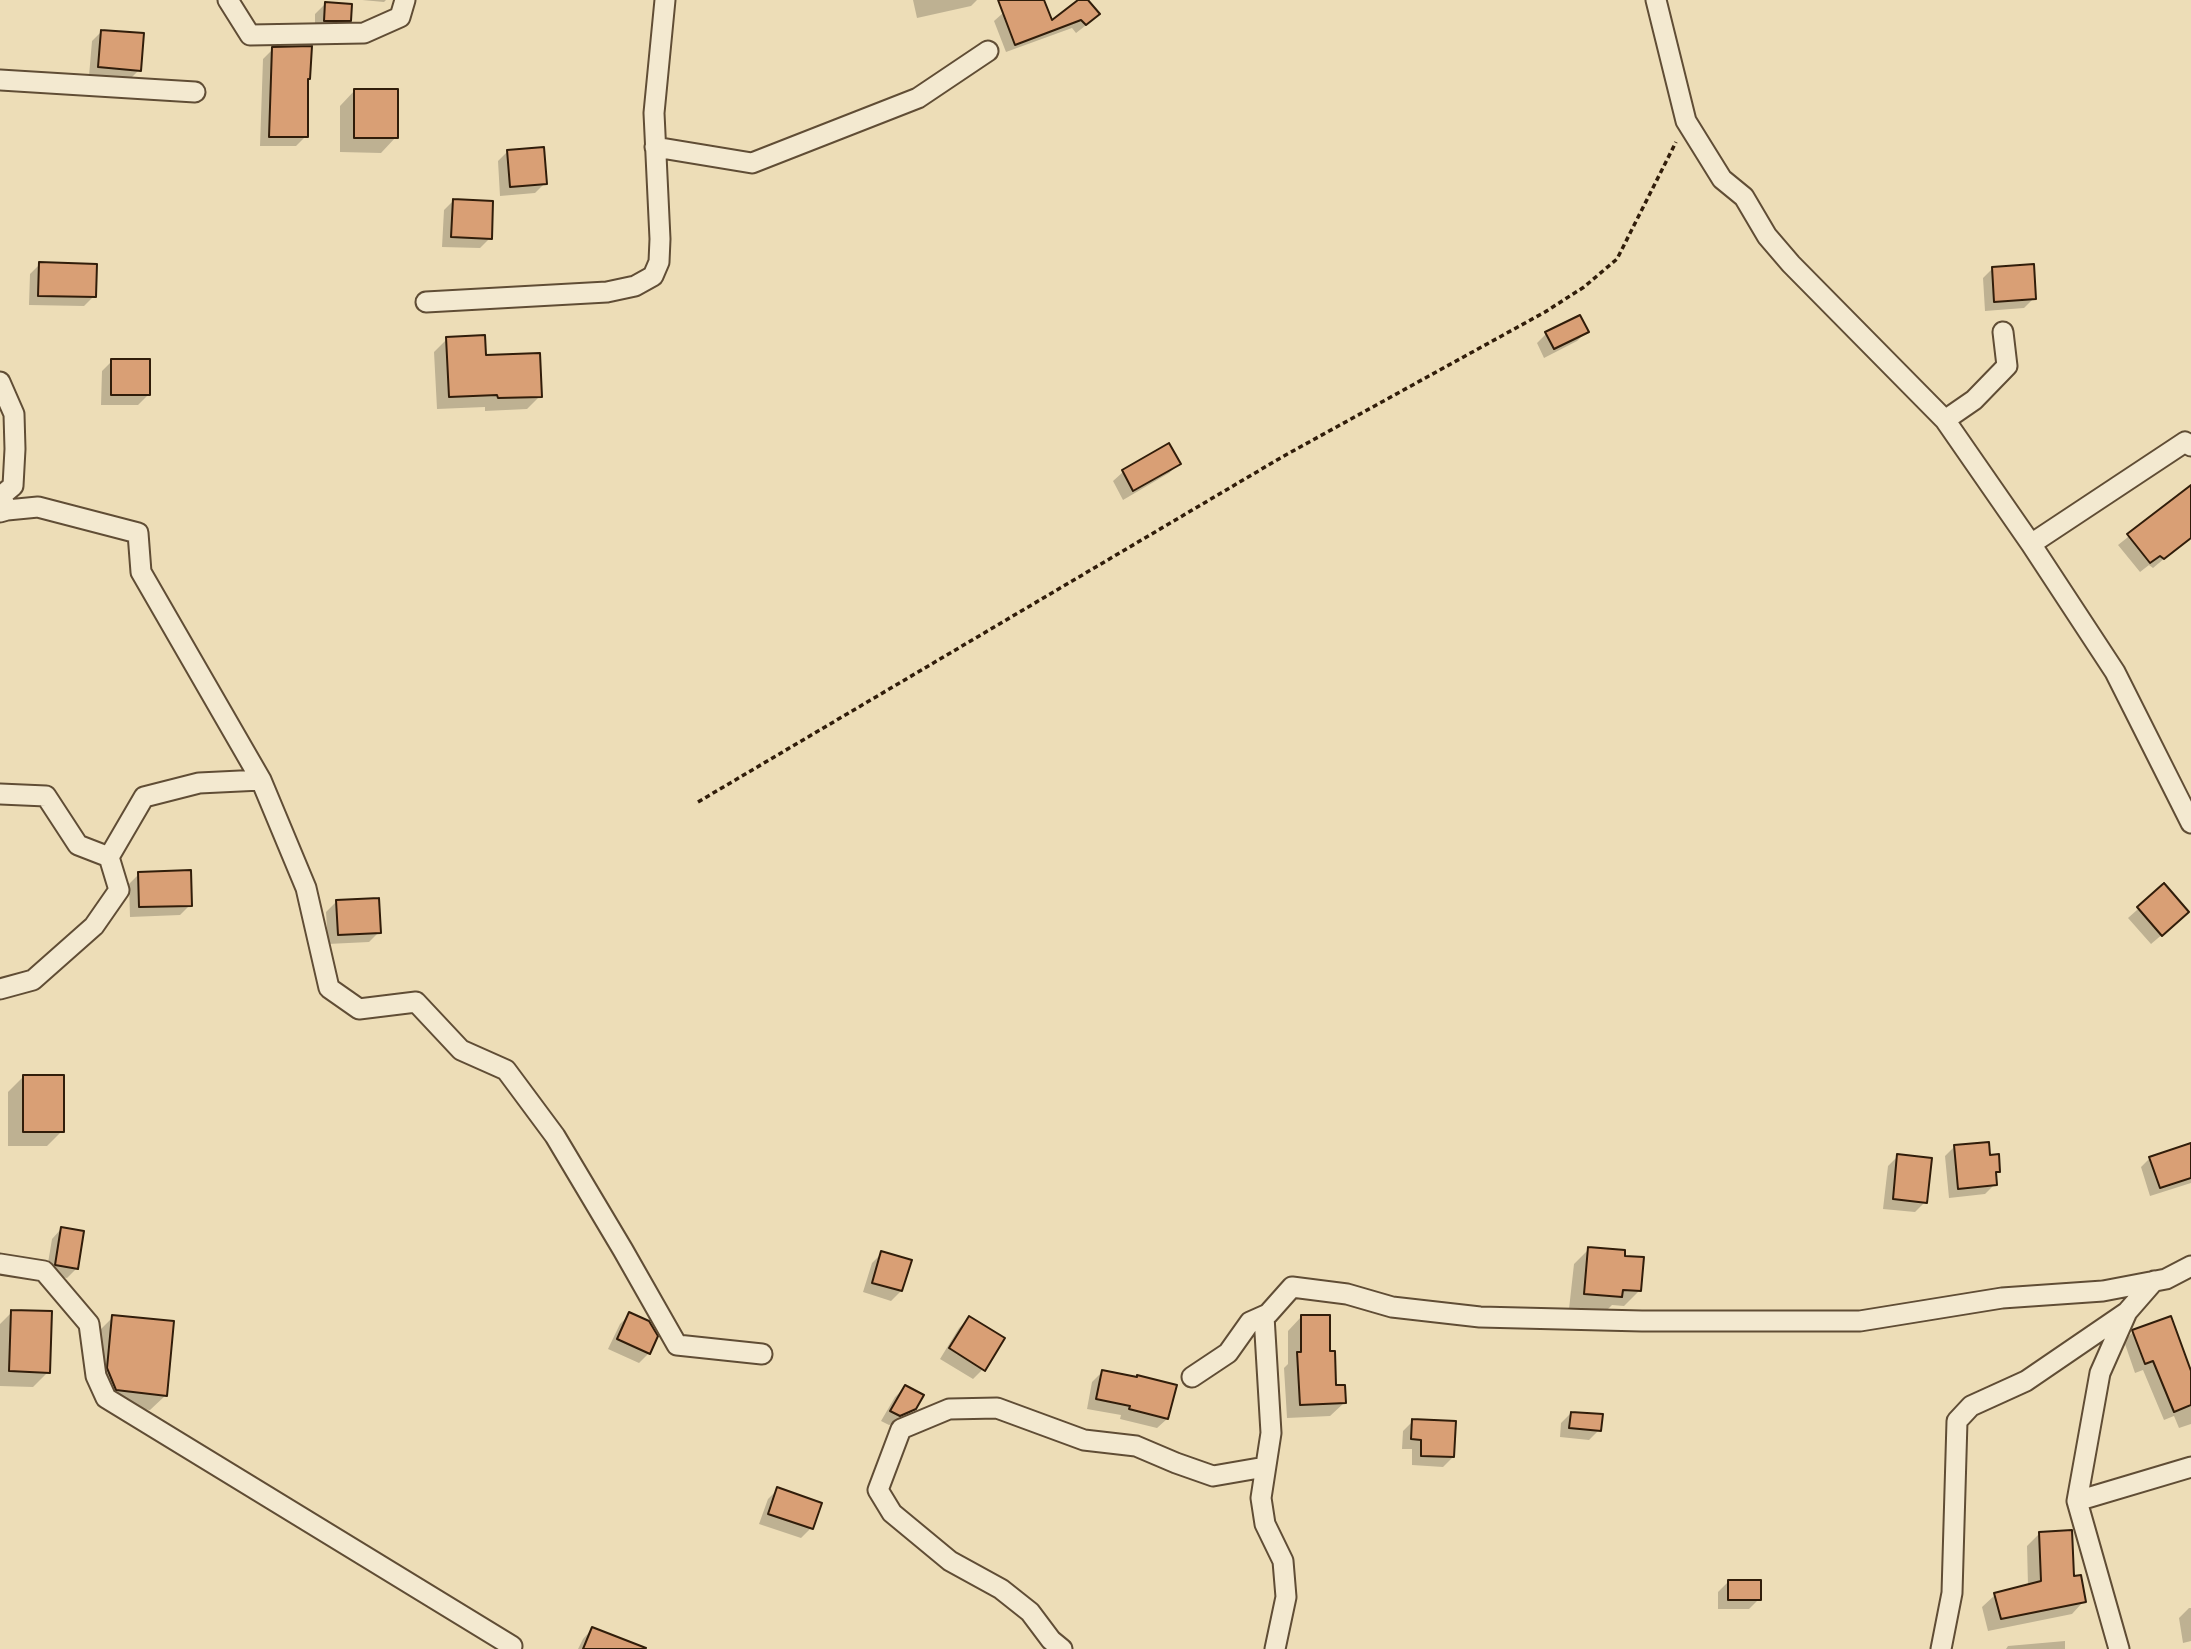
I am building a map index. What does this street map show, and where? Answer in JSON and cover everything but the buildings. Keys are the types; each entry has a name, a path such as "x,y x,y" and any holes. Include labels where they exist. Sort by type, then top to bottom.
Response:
{"street":[{"path":"228,0 250,35 364,33 400,17 405,0"},
{"path":"426,302 607,292 635,286 653,276 659,262 660,239 654,114 666,0"},
{"path":"1656,0 1686,121 1722,179 1744,197 1767,236 1945,420 2115,672 2191,823"},
{"path":"655,147 752,163 918,98 988,51"},
{"path":"0,80 195,92"},
{"path":"1945,420 1974,400 2007,366 2003,332"},
{"path":"0,383 14,414 13,486 1,496 3,511 38,508 138,533 141,572 261,780 306,888 329,988 359,1009 416,1002 461,1050 506,1070 555,1136 677,1345 762,1354"},
{"path":"2031,544 2185,442 2191,446"},
{"path":"0,989 33,981 94,926 119,890 109,858 144,797 199,783 261,780"},
{"path":"0,794 47,796 78,845 109,858"},
{"path":"0,1265 44,1271 89,1324 96,1376 106,1398 512,1646 511,1649"},
{"path":"1192,1377 1228,1353 1250,1322 1264,1316 1292,1287 1347,1294 1392,1307 1480,1317 1642,1321 1860,1321 2002,1298 2103,1291 2165,1279 2191,1266"},
{"path":"1941,1649 1952,1593 1957,1421 1971,1406 2026,1381 2127,1311 2154,1281"},
{"path":"2119,1649 2077,1501 2100,1373 2127,1311"},
{"path":"1264,1316 1271,1433 1261,1498 1265,1524 1283,1561 1286,1597 1275,1649"},
{"path":"1062,1649 1051,1640 1030,1612 1001,1589 950,1561 892,1513 878,1490 901,1429 949,1409 997,1408 1084,1440 1136,1446 1213,1476 1265,1467"},
{"path":"2077,1501 2191,1467"}],"path":[{"path":"698,802 1282,457 1545,312 1584,287 1618,259 1686,121"}]}
